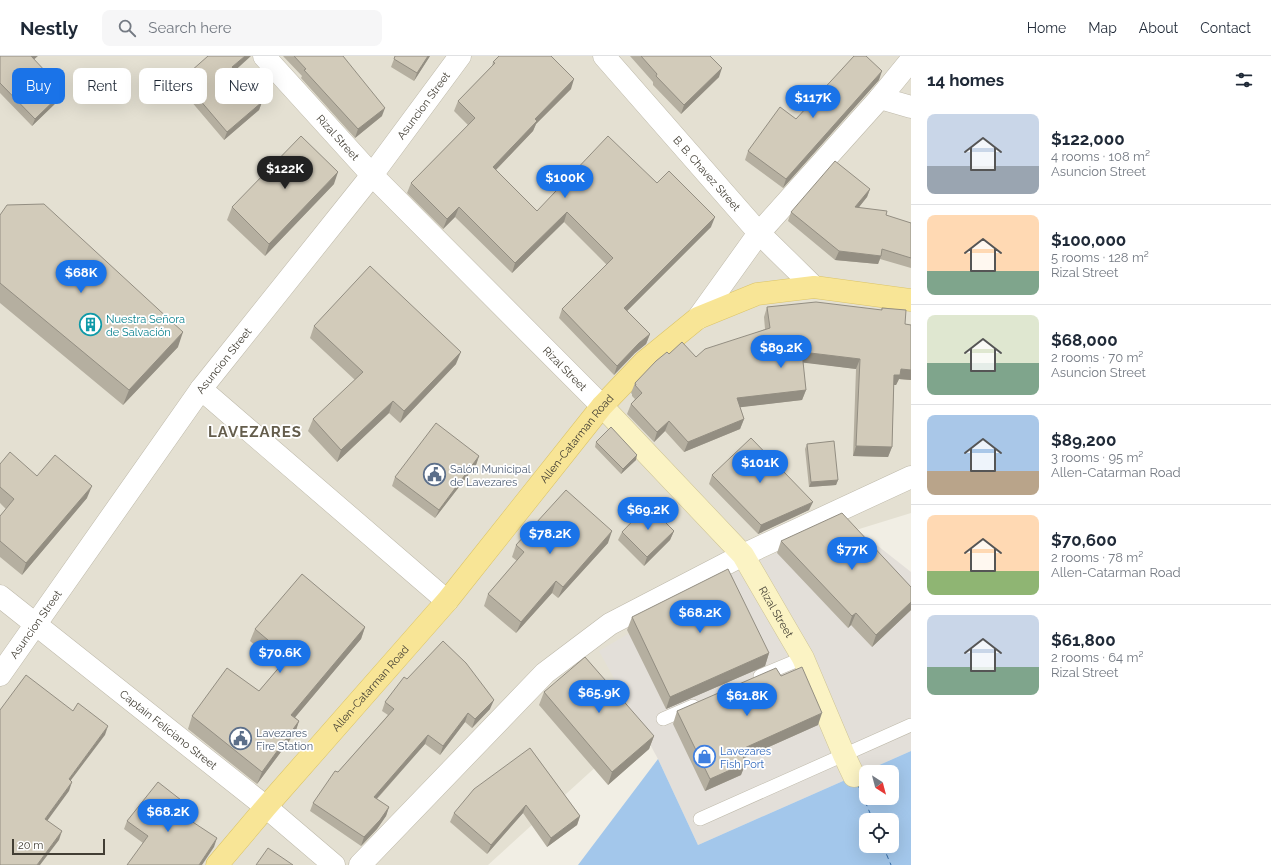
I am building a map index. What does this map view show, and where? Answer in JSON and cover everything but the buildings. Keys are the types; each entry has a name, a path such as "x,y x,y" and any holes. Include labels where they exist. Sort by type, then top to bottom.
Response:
{"main road":[{"name":"Allen-Catarman Road","path":"217,865 266,806 447,601 602,406 644,362 698,318 757,294 814,287 911,300"}],"street":[{"name":"Rizal Street","path":"264,56 372,175 602,406 744,555 803,658 854,776"},
{"name":"Asuncion Street","path":"0,675 200,389 372,175 460,56"},
{"name":"B. B. Chavez Street","path":"604,56 759,233 814,287"},
{"path":"698,318 759,233 880,98 911,60"},
{"path":"880,98 911,107"},
{"path":"200,389 447,601"},
{"path":"360,865 545,673 610,624 744,555 911,477"},
{"name":"Captain Feliciano Street","path":"0,596 266,806 334,865"}],"lane":[{"path":"747,682 803,658"},
{"path":"663,719 705,700"},
{"path":"700,819 911,725"}],"shaded area":[{"name":"LAVEZARES","path":"0,56 911,56 911,513 856,530 488,865 0,865"},
{"name":"Lavezares Fish Port","path":"845,520 911,572 911,751 879,765 859,765 859,774 698,845 658,759 599,651 721,579"}],"water":[{"path":"911,751 911,865 578,865 658,759 698,845 859,774 859,805 899,805 899,765 879,765"}],"ferry route":[{"path":"858,785 870,813"},
{"path":"886,853 891,865"}],"place":[{"name":"Nuestra Señora de Salvación","path":"90,325"},
{"name":"Salón Municipal de Lavezares","path":"434,475"},
{"name":"Lavezares Fire Station","path":"241,739"},
{"name":"Lavezares Fish Port","path":"705,757"}],"district":[{"name":"LAVEZARES","path":"255,432"}]}
